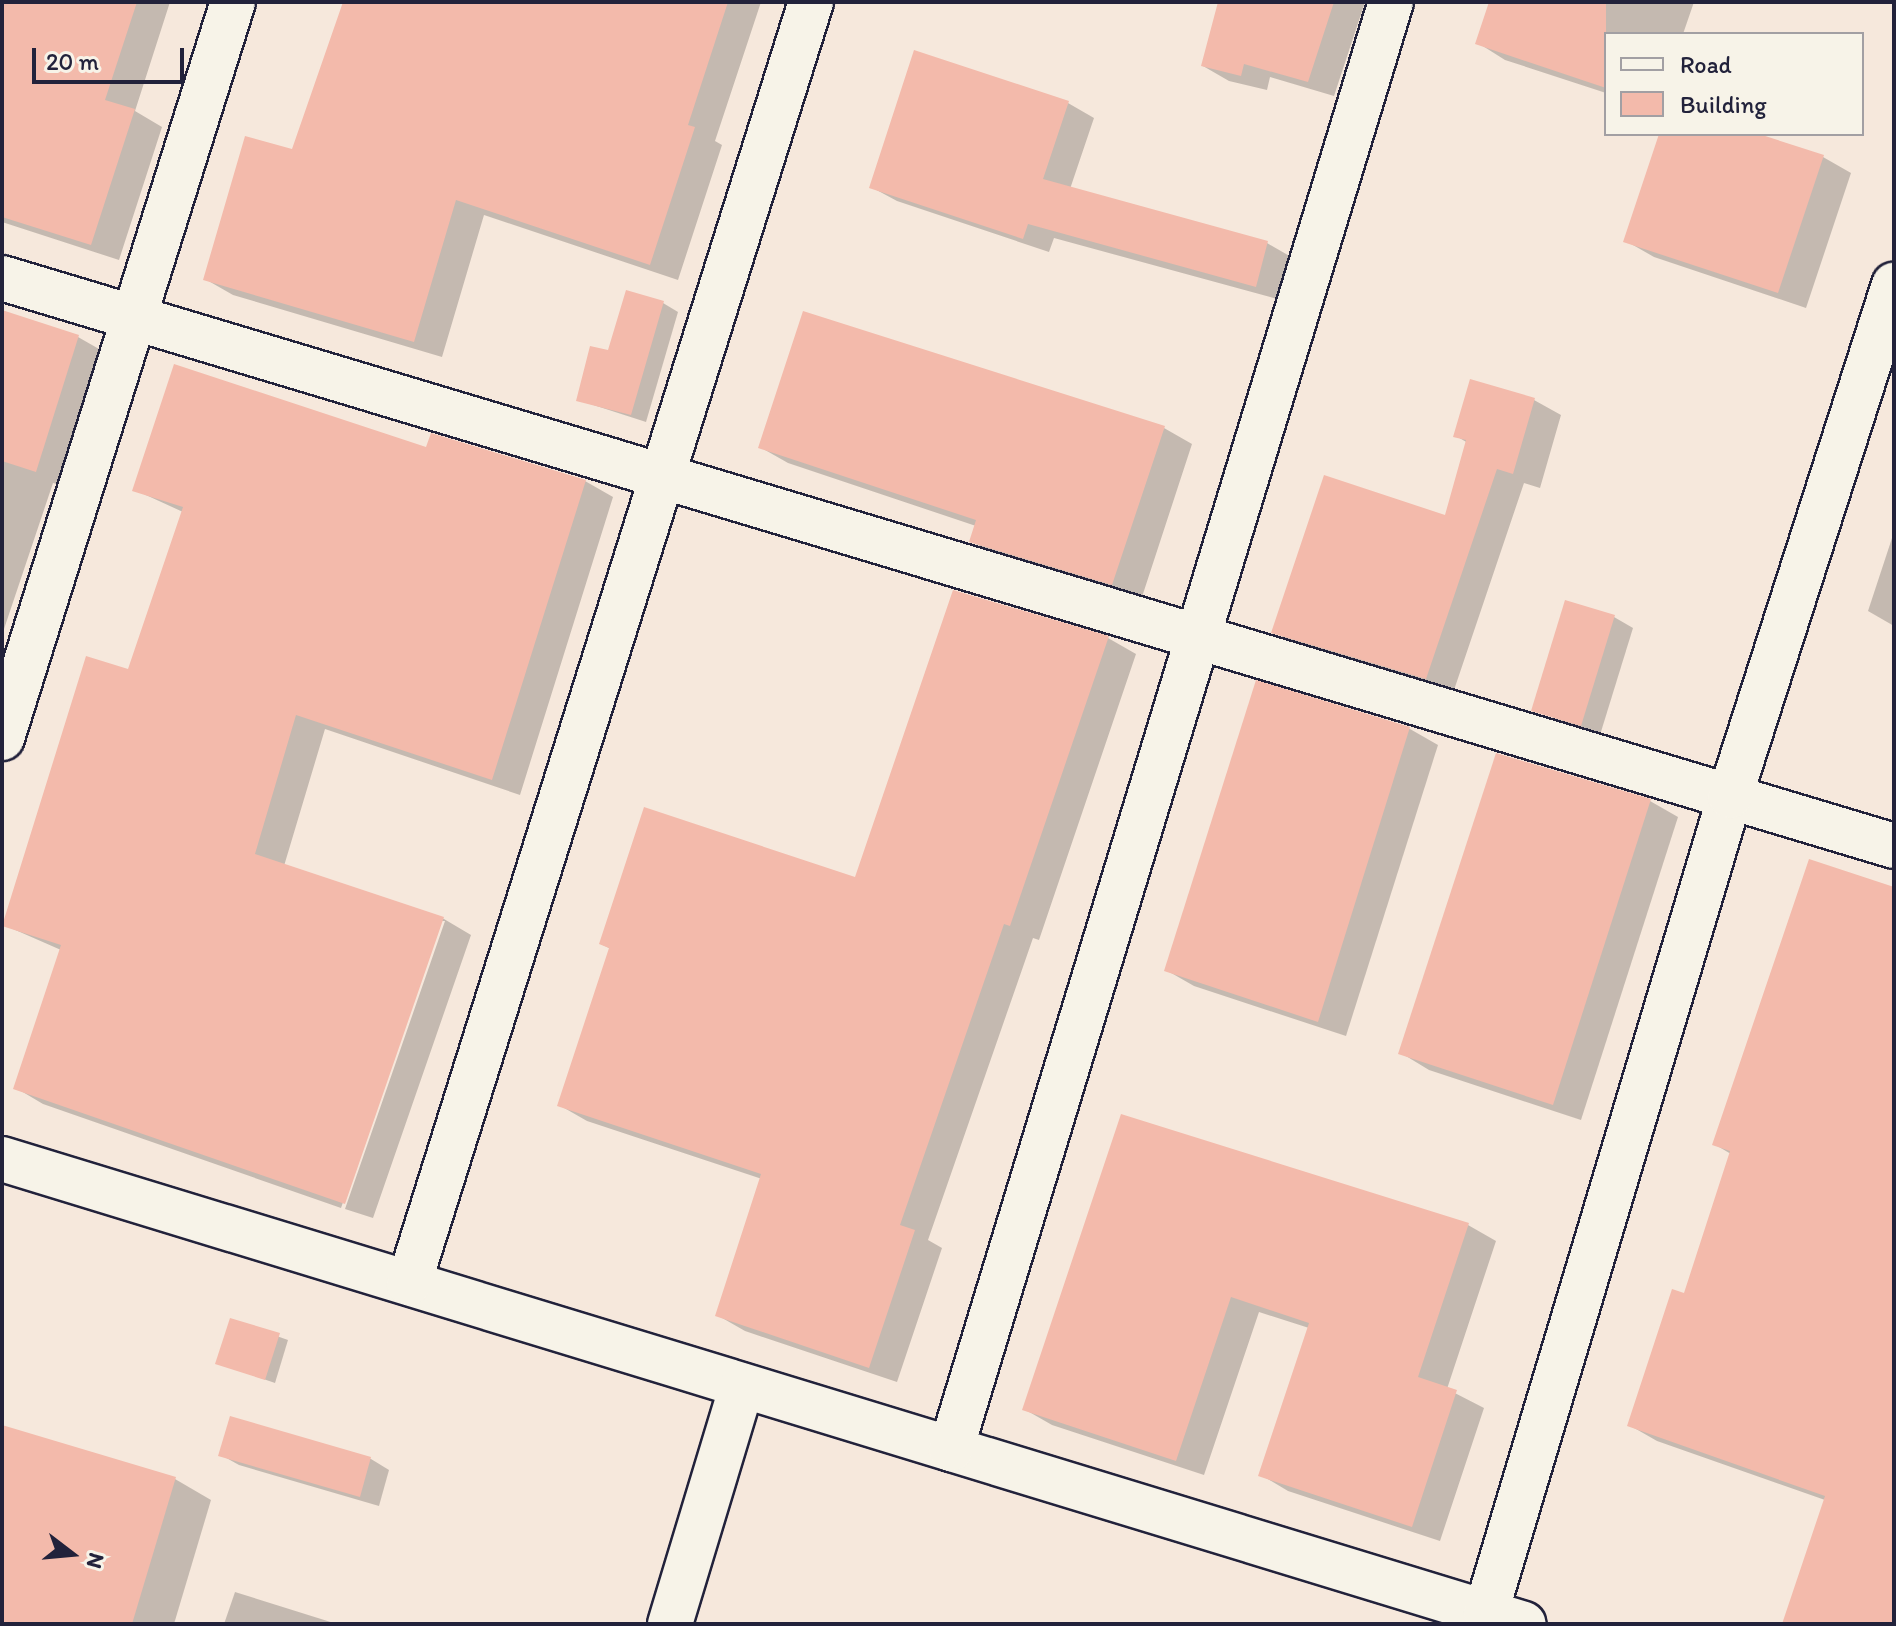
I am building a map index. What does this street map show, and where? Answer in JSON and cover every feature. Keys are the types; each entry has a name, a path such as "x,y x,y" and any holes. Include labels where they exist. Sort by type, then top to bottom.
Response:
{"street":[{"path":"2,738 233,2"},
{"path":"409,1283 811,2"},
{"path":"951,1449 1391,2"},
{"path":"2,278 1894,846"},
{"path":"2,1159 1505,1618 1730,796 1894,285"},
{"path":"670,1624 742,1386"}],"building":[{"path":"2,2 137,2 105,100 135,109 91,245 2,217"},
{"path":"343,2 728,2 688,125 695,127 650,265 456,200 414,342 203,280 245,136 292,149"},
{"path":"1218,2 1334,2 1308,82 1244,64 1241,76 1201,66"},
{"path":"1489,2 1606,2 1604,87 1475,44"},
{"path":"914,50 1069,101 1043,179 1268,241 1256,287 1028,224 1023,239 869,188"},
{"path":"1658,136 1765,136 1824,155 1778,293 1623,242"},
{"path":"626,290 664,301 631,415 576,401 590,346 608,350"},
{"path":"2,310 79,335 36,472 2,461"},
{"path":"803,311 1165,426 1112,585 969,542 976,520 758,448"},
{"path":"174,364 426,447 431,433 586,480 492,780 296,715 255,854 444,917 345,1204 13,1089 61,945 2,926 86,656 128,669 183,507 132,491"},
{"path":"1470,379 1535,398 1513,474 1497,469 1426,679 1271,633 1324,475 1445,515 1466,440 1453,437"},
{"path":"953,590 1109,636 1010,926 1004,924 900,1225 915,1230 869,1368 715,1316 761,1174 557,1106 609,948 599,944 644,807 855,877"},
{"path":"1565,600 1615,615 1581,726 1531,711"},
{"path":"1256,680 1410,727 1318,1022 1164,971"},
{"path":"1496,753 1651,799 1553,1105 1398,1054"},
{"path":"1809,859 1894,887 1894,1624 1782,1624 1825,1496 1627,1426 1672,1289 1684,1293 1730,1151 1712,1145"},
{"path":"1121,1114 1469,1223 1418,1377 1457,1390 1412,1527 1258,1476 1309,1323 1231,1297 1176,1461 1022,1410"},
{"path":"230,1318 280,1333 265,1380 215,1364"},
{"path":"230,1416 371,1457 360,1497 218,1456"},
{"path":"2,1425 176,1477 132,1624 2,1624"}]}
